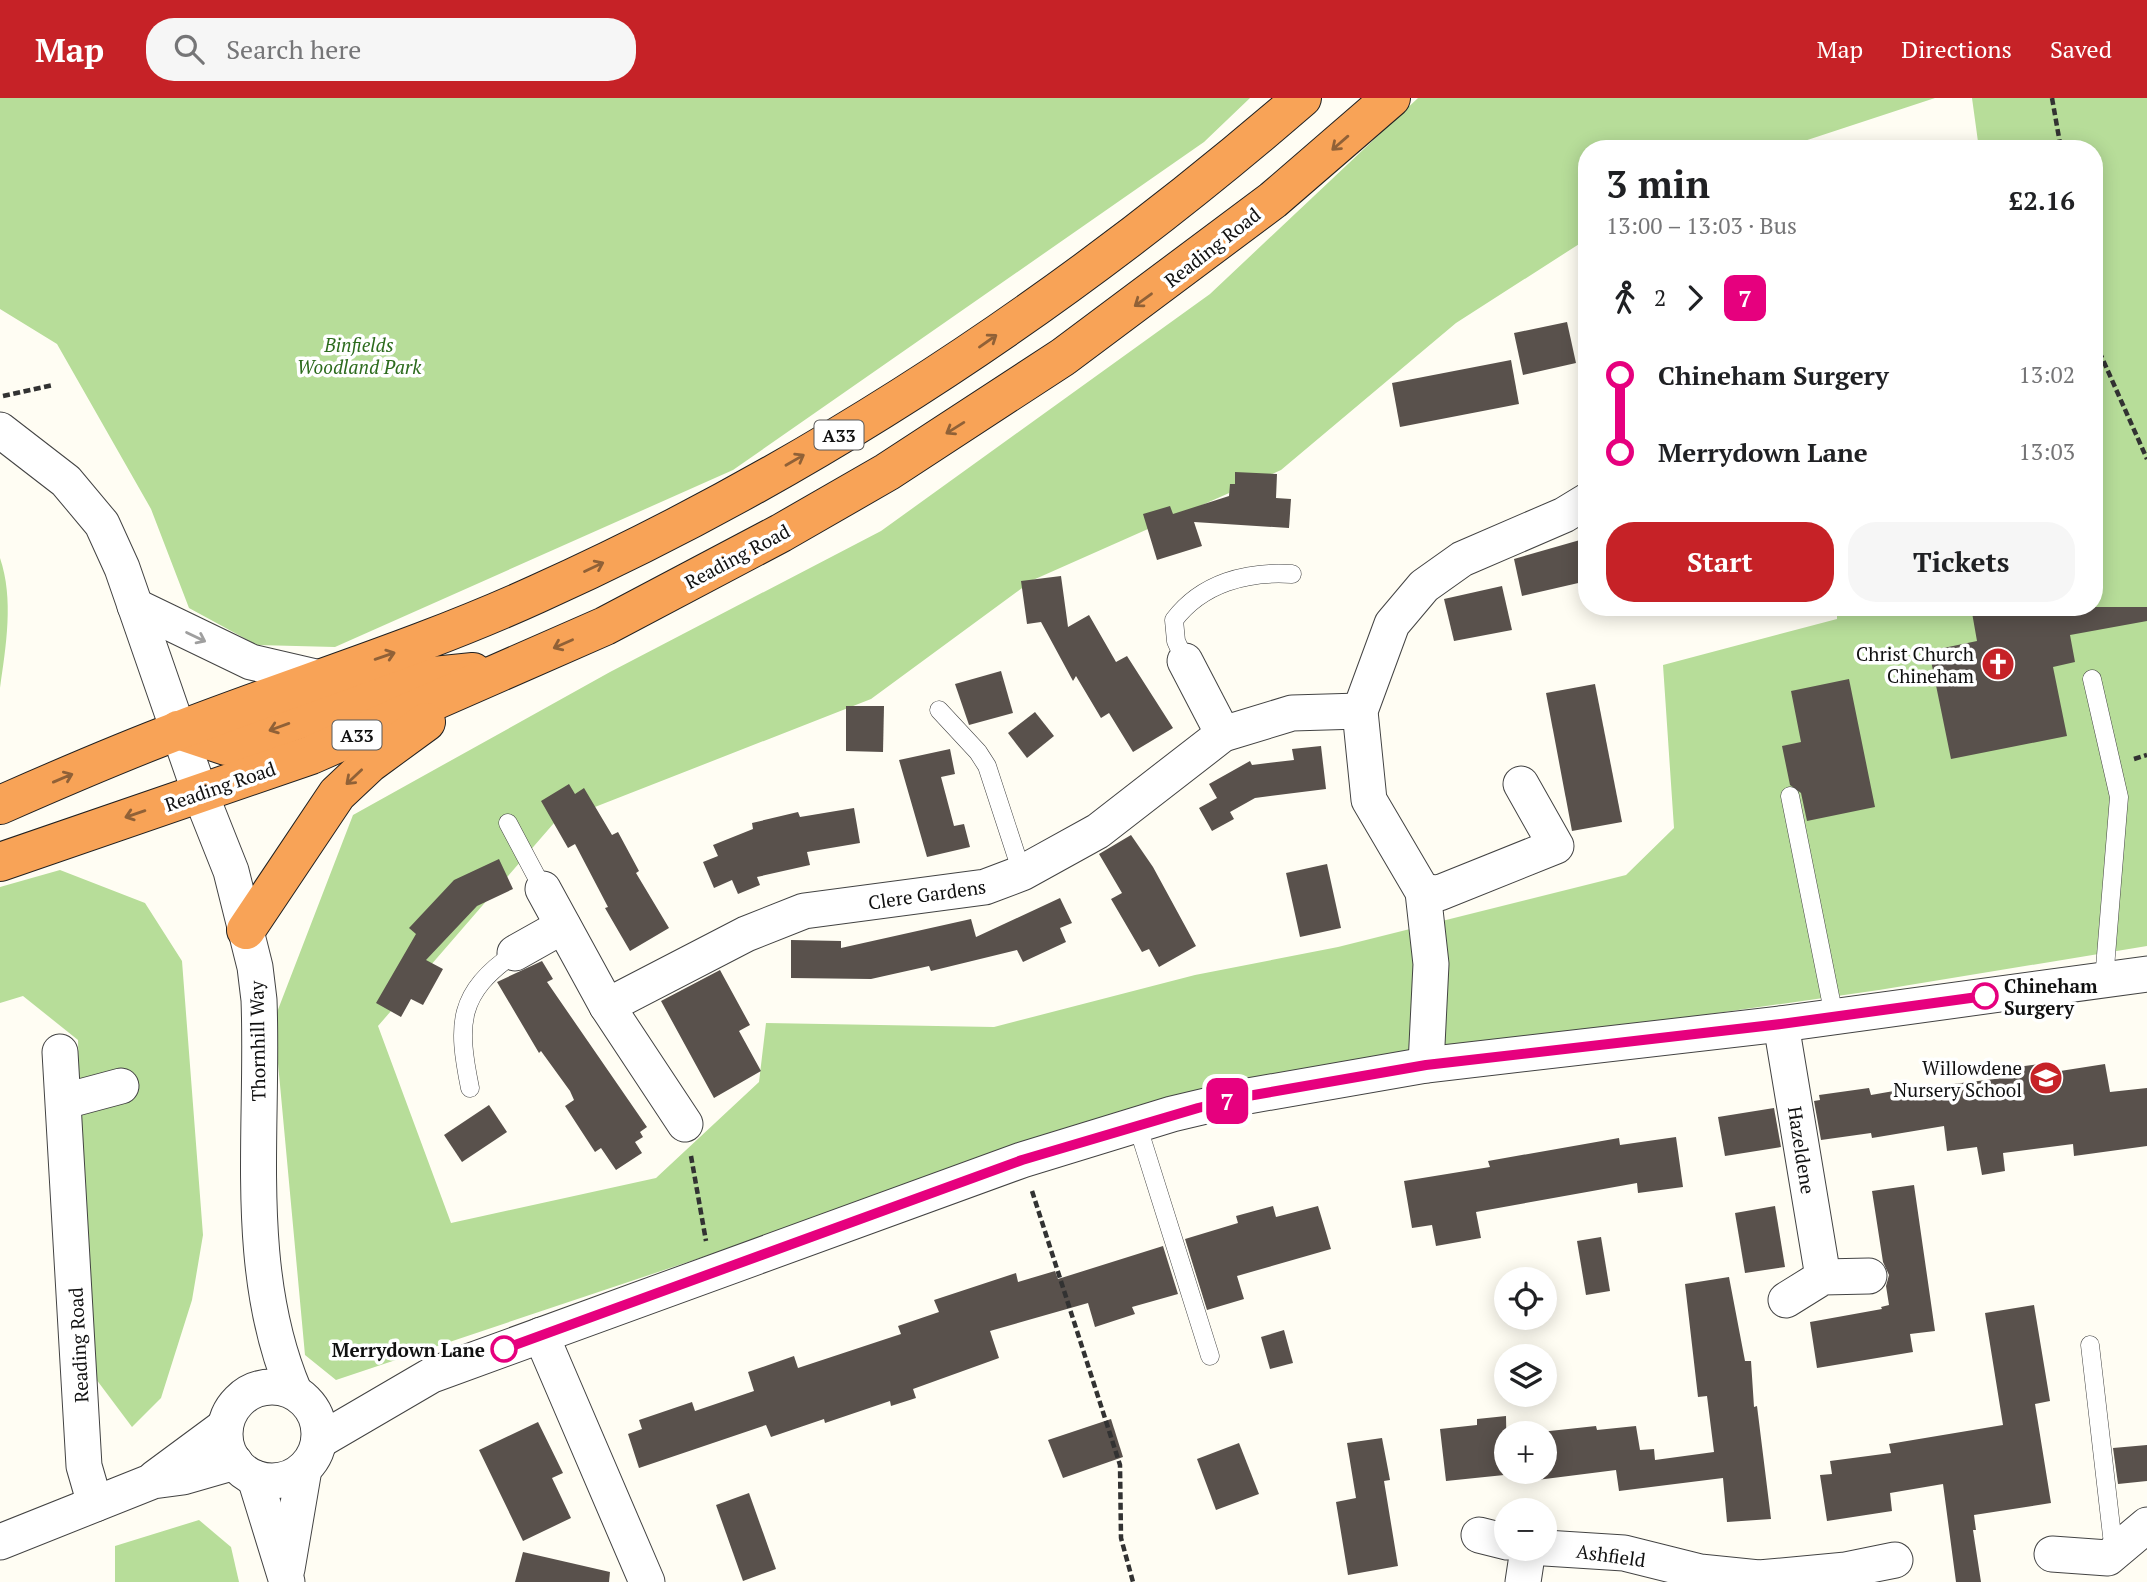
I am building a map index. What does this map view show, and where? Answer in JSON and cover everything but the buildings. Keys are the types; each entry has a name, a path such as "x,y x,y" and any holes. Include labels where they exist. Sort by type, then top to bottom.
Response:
{"highway":[{"name":"A33","path":"0,805 178,730 433,639 537,594 687,521 821,445 983,345 1215,173 1302,98"},
{"name":"Reading Road","path":"0,862 311,755 605,625 770,538 887,471 992,405 1161,286 1273,200 1391,98"},
{"path":"178,730 226,746 414,678 510,668"},
{"path":"246,930 337,794 352,778 408,734 510,668"}],"street":[{"name":"Thornhill Way","path":"0,430 65,481 102,524 135,606 200,793 231,871 246,930 259,1000 259,1208 272,1323 281,1360 307,1427"},
{"path":"1426,1065 1431,964 1423,892 1369,800 1360,710 1392,624 1424,586 1462,559 1578,506"},
{"path":"135,606 251,662 320,678"},
{"path":"1185,661 1223,734"},
{"name":"Clere Gardens","path":"607,1006 746,934 804,911 985,887 1022,873 1098,831 1223,734 1292,713 1360,710"},
{"path":"1423,892 1438,893 1556,846 1521,784"},
{"path":"543,889 607,1006 685,1124"},
{"path":"515,953 563,926"},
{"path":"230,1415 227,1451 245,1470 270,1482 289,1479 307,1427 416,1382 1022,1160 1138,1124 1248,1096 1426,1065 1781,1024 2147,974"},
{"name":"Hazeldene","path":"1781,1024 1823,1277"},
{"name":"Reading Road","path":"60,1052 65,1101 84,1466 95,1504"},
{"path":"65,1101 121,1086"},
{"path":"1786,1300 1823,1277 1869,1276"},
{"name":"Thornhill Way","path":"230,1415 259,1363 272,1323"},
{"path":"541,1335 647,1582"},
{"path":"153,1480 230,1415 245,1394 264,1387 278,1386 307,1427 286,1579"},
{"path":"0,1542 153,1480 245,1470"},
{"path":"245,1470 286,1579"},
{"path":"2052,1554 2111,1564 2147,1525"},
{"name":"Ashfield","path":"1557,1549 1624,1553 1700,1572 1759,1580 1846,1570 1895,1560"},
{"path":"1523,1582 1526,1561"}],"lane":[{"path":"1185,661 1175,641 1174,620 1188,601 1213,586 1243,577 1270,573 1293,574"},
{"path":"2092,679 2119,797 2104,980"},
{"path":"939,710 978,752 987,766 1022,873"},
{"path":"1790,796 1834,1016"},
{"path":"508,823 543,889"},
{"path":"470,1088 463,1052 465,1009 475,988 492,969 515,953"},
{"path":"1138,1124 1210,1356"},
{"path":"2090,1345 2111,1564"}],"path":[{"path":"2052,98 2059,140"},
{"path":"2103,360 2147,459"},
{"path":"0,397 53,384"},
{"path":"685,1124 705,1237 719,1271"},
{"path":"1022,1160 1120,1465 1121,1538 1133,1582"}],"green space":[{"name":"Binfields Woodland Park","path":"0,98 1250,98 1204,142 733,470 335,647 257,645 189,608 151,509 57,344 0,309"},
{"path":"1418,98 1935,98 1807,140 1578,140 1578,245 1456,323 1281,470 1033,580 871,699 554,823 378,1026 451,1223 656,1178 759,1082 766,1023 994,1027 1195,975 1338,947 1626,875 1674,828 1663,665 1837,619 1837,616 2103,616 2103,140 1978,140 1972,98 2147,98 2147,946 1879,990 1219,1084 336,1380 305,1355 274,1020 353,815 610,672 881,531 1210,294"},
{"path":"0,558 8,606 0,688"},
{"path":"60,870 145,903 182,961 203,1235 192,1300 161,1398 132,1427 96,1379 80,1124 78,1040 23,996 0,1003 0,887"},
{"path":"199,1520 231,1547 239,1582 115,1582 115,1546"}],"bus line":[{"name":"7","path":"504,1349 1022,1160 1172,1114 1248,1096 1426,1065 1781,1024 1985,996"}],"place":[{"name":"Christ Church Chineham","path":"1998,664"},
{"name":"Chineham Surgery","path":"1985,996"},
{"name":"Willowdene Nursery School","path":"2046,1078"},
{"name":"Merrydown Lane","path":"504,1349"}]}
